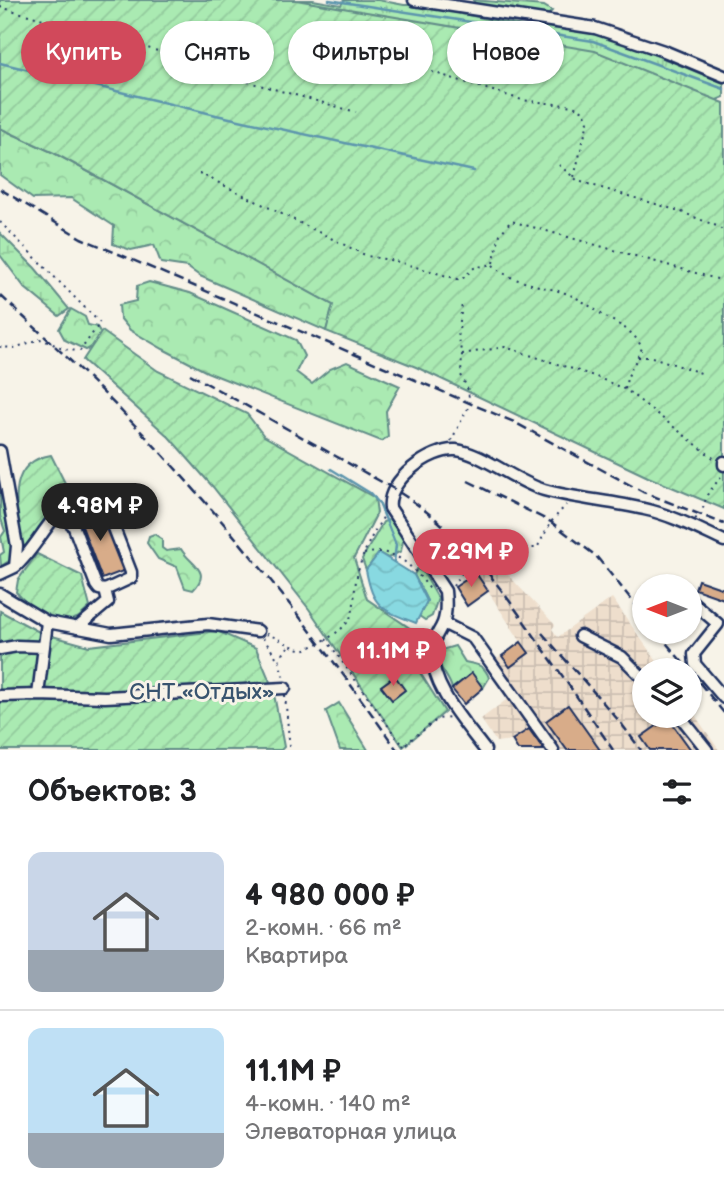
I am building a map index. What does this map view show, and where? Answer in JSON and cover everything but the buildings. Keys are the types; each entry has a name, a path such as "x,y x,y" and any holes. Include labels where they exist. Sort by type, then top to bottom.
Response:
{"street":[{"path":"414,0 595,28 664,51 724,76"},
{"path":"485,750 458,713 435,672 432,650 435,636 443,623 446,604 444,591 390,508 391,494 418,462 437,453 456,450 475,456 521,482 545,490 645,509 688,524 724,541"},
{"path":"0,452 17,546 15,567"},
{"path":"0,574 15,567 25,558 58,513 71,500 98,492 131,572 131,578 105,590 99,589 74,525 58,513"},
{"path":"77,628 108,603 105,590"},
{"path":"0,594 47,622 111,634 208,624 258,631"},
{"path":"702,610 718,624 694,654 695,664 724,698"},
{"path":"38,695 47,622"},
{"path":"443,623 473,638 553,750"},
{"path":"580,636 622,657 632,667"},
{"path":"0,649 17,646 44,647"},
{"path":"0,696 105,697 285,688"},
{"path":"690,728 707,750"}],"path":[{"path":"0,7 176,56 238,79 356,111"},
{"path":"433,72 522,100 573,106 584,111 589,122 574,177"},
{"path":"559,165 578,181 679,211 719,227 724,232"},
{"path":"199,173 367,256 461,280 474,268 492,264"},
{"path":"492,264 500,234 511,220 724,281"},
{"path":"0,222 100,323 80,351 68,350 40,340 14,348 0,347"},
{"path":"492,264 502,275 569,295 589,304 603,316 624,326 637,338 642,348 627,378 625,389"},
{"path":"447,452 470,404 468,390 461,375 462,354 458,339 462,303"},
{"path":"462,354 505,347 625,389 724,466 707,495 701,515 688,524"},
{"path":"637,357 652,357 702,373"},
{"path":"364,554 378,550 397,556 414,569 429,589 444,591 454,586 474,555 482,549 537,548 551,522 573,496"},
{"path":"258,631 279,637 288,646 303,650 325,639 348,620 364,554 371,535 383,518"},
{"path":"325,639 398,741 405,744"},
{"path":"279,661 288,646"},
{"path":"397,750 438,719 458,713"}],"shaded area":[{"path":"484,549 555,625 552,629 558,637 612,598 632,626 632,644 645,644 654,658 632,658 632,728 702,728 702,725 719,750 518,750 512,740 496,742 481,719 510,697 487,665 521,642 476,573 470,577 468,565"}],"green space":[{"path":"0,0 296,0 419,21 288,21 288,84 433,84 433,23 447,26 447,84 564,84 564,46 595,51 724,103 724,509 648,477 416,367 326,331 333,305 54,153 0,128"},
{"path":"277,0 313,0 341,5 344,0 378,0 419,5 498,21 447,21 447,40 433,37 433,21 367,21"},
{"path":"473,0 544,6 552,11 547,16 476,5"},
{"path":"564,28 627,44 724,83 724,97 712,102 564,67"},
{"path":"0,128 54,153 334,305 326,331 200,276 187,267 161,263 154,245 131,250 113,244 114,226 71,198 33,199 0,175"},
{"path":"0,233 35,268 69,309 59,316 25,288 0,255"},
{"path":"149,282 190,293 296,340 304,356 296,372 312,384 330,369 347,362 400,386 386,411 388,437 381,441 207,372 130,330 120,318 119,305 136,301 137,286"},
{"path":"71,309 85,317 88,325 97,327 102,335 100,342 86,350 65,340 59,329"},
{"path":"102,331 158,371 247,414 264,436 375,498 377,513 354,558 367,599 423,637 417,668 445,712 403,747 309,609 213,487 169,437 83,360"},
{"path":"51,455 66,485 47,521 23,553 17,508 19,480 25,468 35,460"},
{"path":"0,479 12,530 12,559 1,566 0,555 4,552 1,537 5,531 0,516"},
{"path":"394,518 403,541 401,551 388,558 379,553 366,570 362,559 383,522"},
{"path":"154,534 162,539 162,548 166,551 181,549 198,568 201,577 193,590 185,588 177,567 158,559 147,543 149,536"},
{"path":"37,554 82,576 90,607 79,617 69,620 51,618 28,604 16,592 18,580"},
{"path":"417,569 423,572 438,598 432,616 425,620 419,616 427,601 414,575"},
{"name":"СНТ «Отдых»","path":"0,611 41,633 89,646 217,631 256,648 273,689 284,747 281,750 0,750"},
{"path":"455,646 465,662 485,670 489,678 483,688 471,674 452,689 437,658 441,650"},
{"path":"339,703 368,750 340,750 326,711"}],"water":[{"path":"379,553 414,575 427,601 416,623 380,606 376,600 366,570"}],"waterway":[{"path":"329,0 593,41 724,89"},
{"path":"0,63 216,115 474,171"},
{"path":"331,469 370,493 379,503 396,545 394,562"}],"railway":[{"path":"0,189 81,238 514,422 643,492 724,524"},
{"path":"0,295 111,400 199,495 302,620 397,750"},
{"path":"190,374 394,489 438,521 457,538 506,596 613,750"},
{"path":"468,481 551,522 596,556 632,600"},
{"path":"542,633 641,750"},
{"path":"667,644 679,658"},
{"path":"702,686 724,713"}]}
